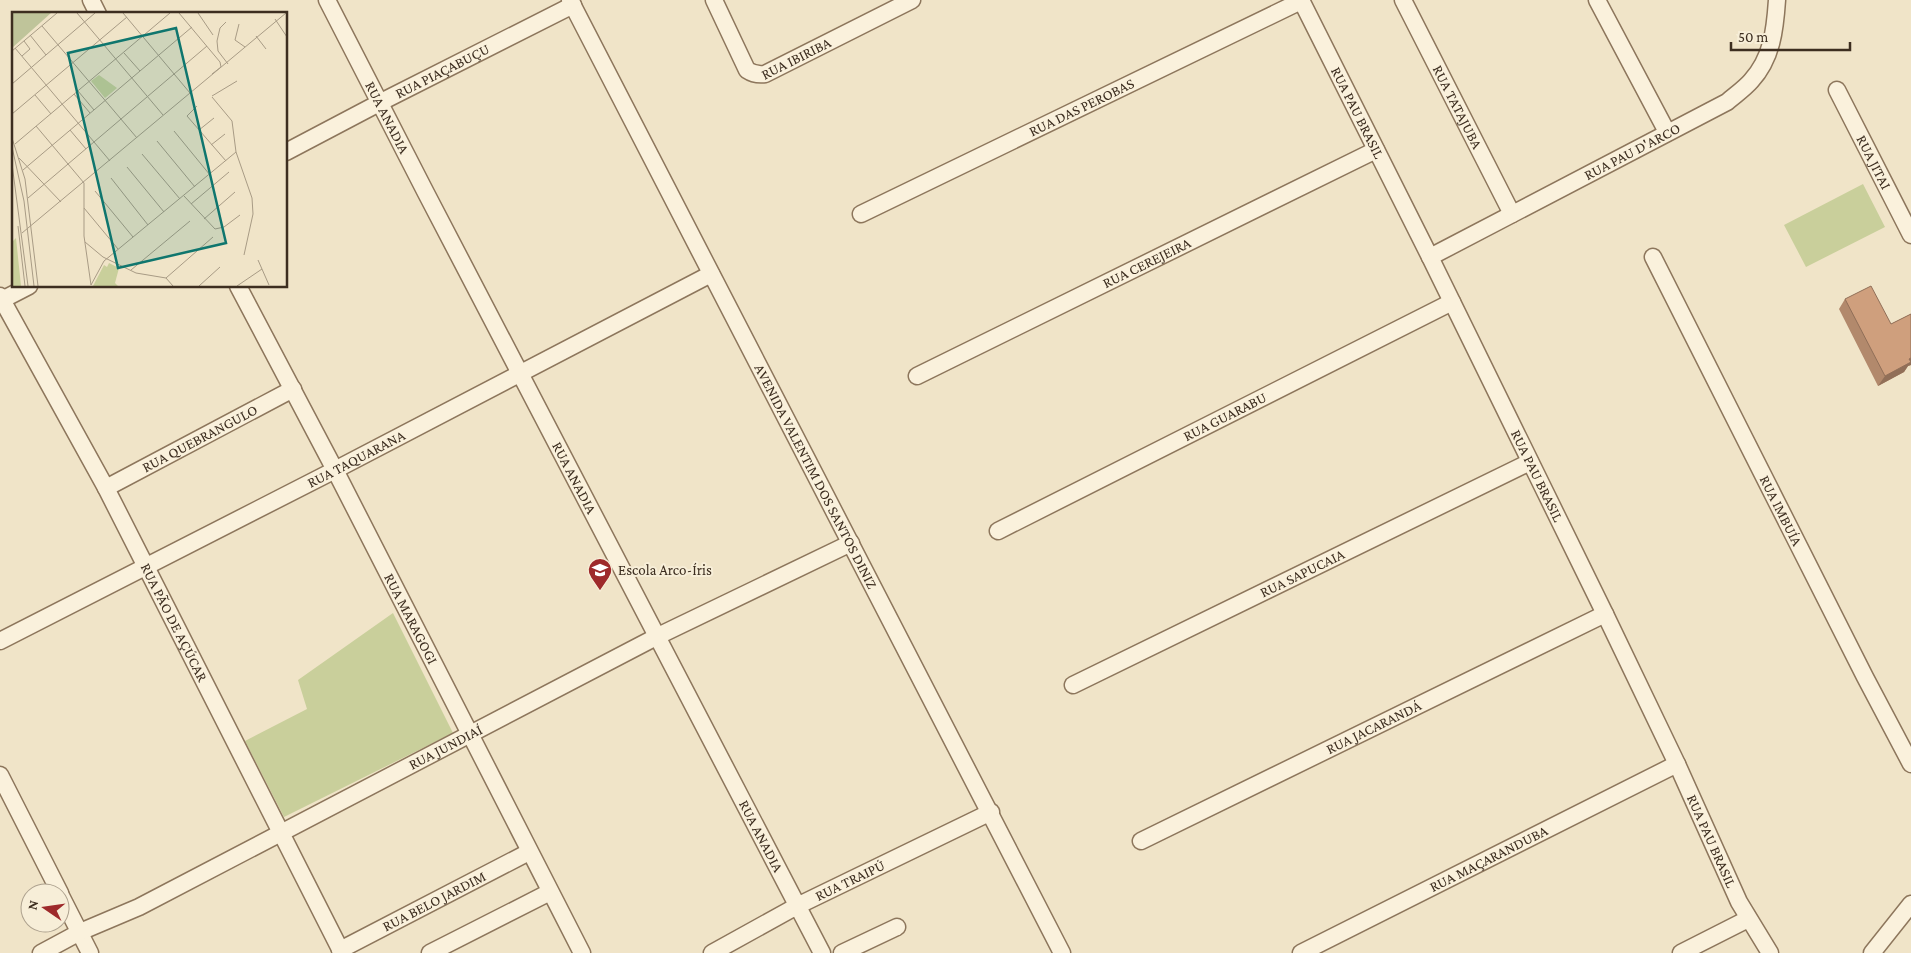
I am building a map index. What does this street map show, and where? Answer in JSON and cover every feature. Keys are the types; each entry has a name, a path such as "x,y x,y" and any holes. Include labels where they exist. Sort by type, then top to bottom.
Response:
{"street":[{"path":"91,0 97,12"},
{"name":"RUA ANADIA","path":"327,0 822,953"},
{"name":"RUA IBIRIBA","path":"714,0 747,70 753,74 765,74 905,2"},
{"name":"RUA PAU BRASIL","path":"1301,0 1430,257 1605,614 1677,764 1748,919 1770,953"},
{"name":"RUA DAS PEROBAS","path":"861,214 1301,0"},
{"name":"RUA TATAJUBA","path":"1403,0 1512,214"},
{"path":"1597,0 1667,132"},
{"name":"RUA PAU D'ARCO","path":"1430,257 1727,102 1751,81 1767,59 1774,31 1778,0"},
{"name":"RUA PIAÇABUÇU","path":"288,151 572,2"},
{"name":"AVENIDA VALENTIM DOS SANTOS DINIZ","path":"572,2 710,274 991,812 1062,953"},
{"name":"RUA JITAI","path":"1836,90 1911,235"},
{"name":"RUA CEREJEIRA","path":"917,376 1376,150"},
{"name":"RUA IMBUÍA","path":"1653,257 1865,677 1911,764"},
{"name":"RUA TAQUARANA","path":"0,641 335,470 710,274"},
{"path":"1,299 25,288"},
{"name":"RUA MARAGOGI","path":"239,288 335,470 469,736 582,953"},
{"name":"RUA PÃO DE AÇÚCAR","path":"1,299 106,488 341,951"},
{"name":"RUA GUARABU","path":"998,531 1452,302"},
{"name":"RUA QUEBRANGULO","path":"106,488 293,389"},
{"name":"RUA SAPUCAIA","path":"1073,685 1530,462"},
{"name":"RUA JUNDIAÍ","path":"41,953 80,932 139,907 218,864 281,834 658,636 851,543"},
{"name":"RUA JACARANDÁ","path":"1141,841 1605,614"},
{"name":"RUA MAÇARANDUBA","path":"1301,953 1677,764"},
{"path":"0,775 55,883"},
{"name":"RUA TRAIPÚ","path":"712,953 797,906 991,812"},
{"name":"RUA BELO JARDIM","path":"341,951 529,852"},
{"path":"430,953 550,892"},
{"path":"1872,953 1911,904"},
{"path":"70,912 90,953"},
{"path":"1681,953 1748,919"},
{"path":"842,953 897,927"}],"green space":[{"path":"1863,184 1885,227 1806,267 1784,225"},
{"path":"393,613 453,733 284,817 245,741 307,709 298,680"}],"building":[{"path":"1871,286 1891,324 1911,314 1911,358 1909,359 1911,362 1885,376 1845,299"}],"place":[{"name":"Escola Arco-Íris","path":"600,591"}]}
